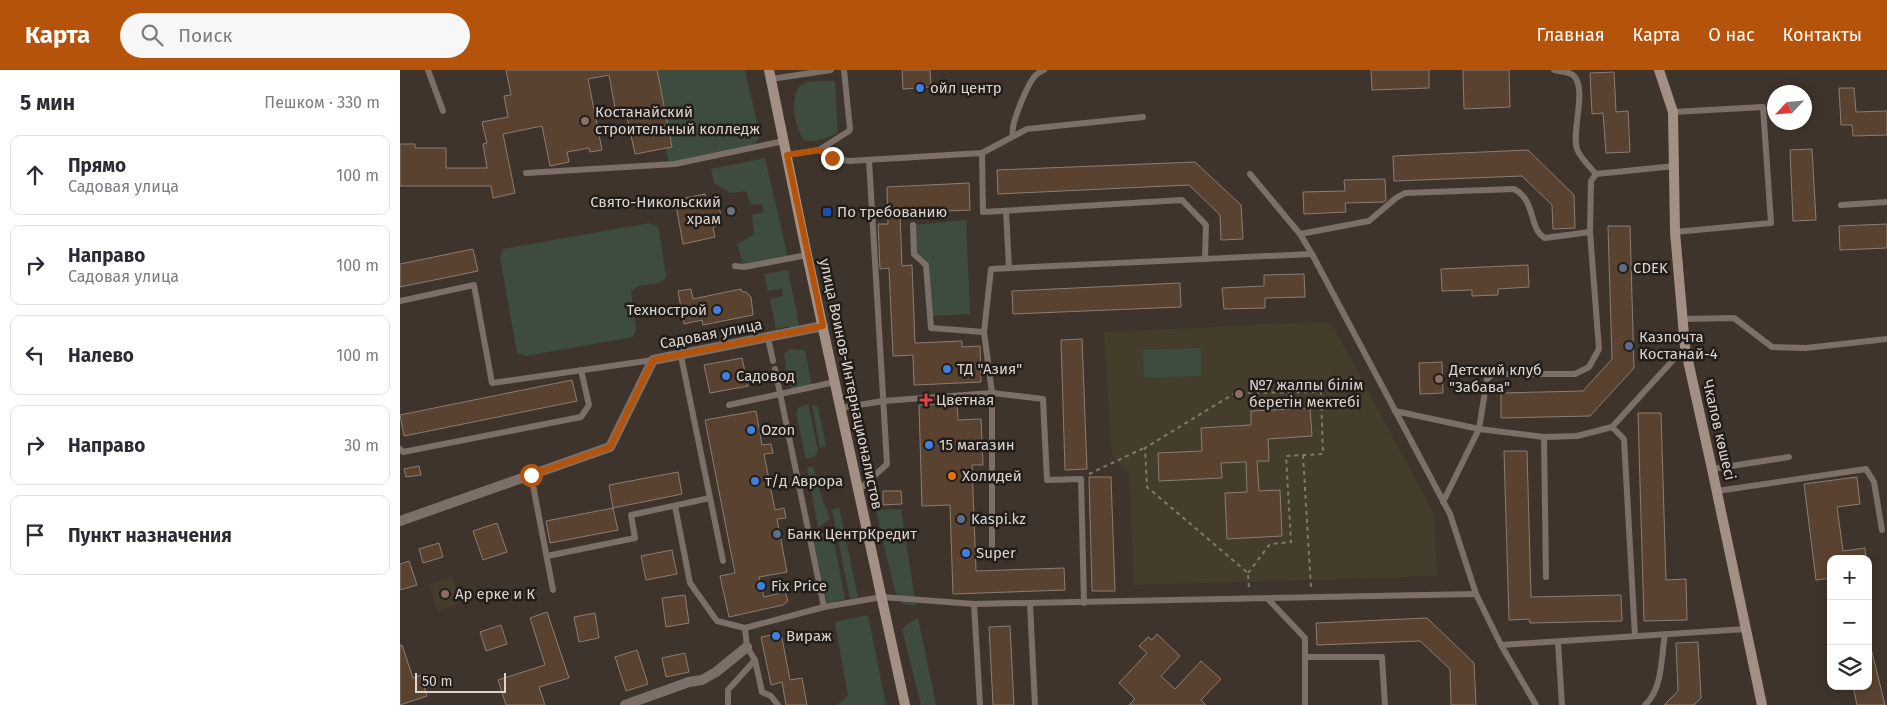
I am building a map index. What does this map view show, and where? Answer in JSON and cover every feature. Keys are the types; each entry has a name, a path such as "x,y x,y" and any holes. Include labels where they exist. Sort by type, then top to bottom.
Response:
{"street":[{"name":"Чкалов көшесі","path":"1659,70 1673,112 1675,232 1685,347 1762,705"},
{"name":"улица Воинов-Интернационалистов","path":"770,74 807,255 905,705"},
{"name":"Садовая улица","path":"400,521 610,447 653,360 681,356 823,326"},
{"path":"625,705 689,682 702,680 716,672 747,647"}],"lane":[{"path":"428,70 443,111"},
{"path":"770,74 832,70"},
{"path":"787,155 819,150 849,132 844,70"},
{"path":"1013,136 1014,121 1026,94 1035,76 1044,70"},
{"path":"1554,70 1571,73 1576,79 1578,92 1576,147 1585,163 1596,174"},
{"path":"1673,112 1763,107 1771,223 1675,232"},
{"path":"819,150 832,158 850,161 982,153 1027,129 1143,117"},
{"path":"526,173 675,164 784,141"},
{"path":"982,153 983,212 1182,200 1206,225 1205,259"},
{"path":"859,490 887,464 868,160"},
{"path":"1443,502 1478,429 1484,385 1487,379 1493,374 1575,374 1589,367 1599,349 1590,232 1591,181 1596,174 1675,166"},
{"path":"1250,174 1300,234 1312,254 1450,514 1476,594 1501,645 1536,705"},
{"path":"1300,234 1369,221 1396,198 1405,194 1514,189 1522,193 1526,199 1539,233 1545,238 1590,232"},
{"path":"1841,205 1887,202"},
{"path":"1006,211 1009,268"},
{"path":"913,225 914,254 926,266 931,328 984,332"},
{"path":"992,556 992,393 984,332 991,269 1312,254"},
{"path":"734,266 744,267 807,255"},
{"path":"400,301 474,286 492,383 653,360"},
{"path":"1682,319 1734,318 1772,347 1806,348 1887,339"},
{"path":"768,338 773,361"},
{"path":"1395,411 1478,429 1544,437 1577,436 1612,428 1685,347"},
{"path":"681,356 723,561"},
{"path":"775,369 824,607"},
{"path":"400,449 403,452 580,416 589,404 581,370"},
{"path":"729,404 835,382"},
{"path":"841,408 883,401 992,393 1042,399 1047,480 1081,479 1084,603"},
{"path":"1612,428 1624,439 1635,636"},
{"path":"1544,437 1546,577"},
{"path":"1712,469 1789,457"},
{"path":"1717,491 1866,469 1874,482 1882,530"},
{"path":"531,475 553,590"},
{"path":"547,556 636,538 630,515 710,498"},
{"path":"675,506 690,583 717,621 745,628 824,607 882,597 974,604 1030,604 1476,594"},
{"path":"1268,598 1305,638 1305,705"},
{"path":"974,604 980,705"},
{"path":"1030,604 1035,705"},
{"path":"745,628 747,647 755,660 762,692 771,696 778,705"},
{"path":"1501,645 1746,629"},
{"path":"1645,705 1652,699 1657,689 1665,634"},
{"path":"1558,642 1562,705"},
{"path":"1305,657 1382,657 1385,705"},
{"path":"728,705 728,690 755,660"}],"path":[{"path":"1081,479 1144,448 1235,393 1321,392 1323,454 1286,456 1291,542 1270,544 1248,572 1250,599"},
{"path":"1144,448 1147,486 1248,572"},
{"path":"1303,455 1312,598"}],"shaded area":[{"name":"№7 жалпы білім беретін мектебі","path":"1325,322 1333,326 1434,514 1437,576 1134,585 1129,473 1112,456 1104,332"},
{"name":"Ар ерке и К","path":"451,577 460,603 438,611 429,584"}],"green space":[{"path":"649,70 745,70 760,137 754,145 669,164"},
{"path":"835,81 838,133 816,141 803,139 795,117 794,100 796,92 800,86 807,82"},
{"path":"765,158 788,258 744,267 737,244 754,235 752,215 764,212 762,204 751,205 746,191 731,193 714,183 711,169"},
{"path":"966,220 970,314 933,316 929,264 917,252 913,225"},
{"path":"649,223 657,226 659,231 666,277 663,281 639,286 631,292 636,329 633,337 526,356 517,353 500,257 503,249"},
{"path":"788,270 799,325 791,333 789,326 776,329 770,299 783,296 782,288 768,291 764,274"},
{"path":"1201,348 1201,376 1144,378 1143,350"},
{"path":"790,349 805,350 812,387 795,391 789,385 784,354"},
{"path":"808,404 818,450 814,457 806,459 796,413 799,407"},
{"path":"812,405 818,407 826,446 820,448"},
{"path":"813,466 821,496 830,519 818,528 807,468"},
{"path":"839,507 858,597 850,599 832,510"},
{"path":"901,509 916,606 903,604 895,592 876,510"},
{"path":"831,527 845,599 827,603 813,540"},
{"path":"868,615 886,705 837,705 848,696 835,622"},
{"path":"918,618 936,705 921,705 902,629"}],"building":[{"path":"506,70 657,70 672,147 635,154 626,112 616,113 609,75 588,79 602,150 590,152 589,148 567,152 569,162 550,166 542,126 503,134 515,193 493,198 491,186 400,186 400,144 415,144 415,148 446,148 446,168 487,168 483,144 487,143 482,122 508,117 504,96 511,95"},
{"path":"902,70 930,70 931,87 903,89"},
{"path":"1371,70 1429,70 1429,88 1372,90"},
{"path":"1463,70 1509,70 1510,107 1464,109"},
{"path":"1614,72 1616,112 1628,111 1630,152 1606,153 1603,113 1592,114 1590,73"},
{"path":"1839,88 1854,88 1856,112 1887,111 1887,135 1853,136 1852,125 1841,125"},
{"path":"1812,149 1816,220 1793,221 1790,150"},
{"path":"1528,150 1574,195 1575,228 1553,229 1552,205 1522,176 1394,181 1393,156"},
{"path":"1195,162 1241,205 1243,239 1221,240 1220,215 1189,185 998,194 997,170"},
{"path":"1385,179 1386,200 1384,202 1345,203 1346,212 1304,214 1303,192 1345,191 1344,180"},
{"path":"969,183 970,210 900,213 902,266 912,265 915,343 962,341 962,347 980,346 981,382 914,385 913,355 893,356 889,268 880,269 878,224 888,224 887,187"},
{"path":"705,194 708,203 719,207 722,220 713,228 715,237 683,244 675,200"},
{"path":"1887,224 1887,248 1840,250 1839,226"},
{"path":"1608,226 1630,226 1634,368 1590,416 1501,418 1501,393 1583,391 1612,359"},
{"path":"473,249 478,271 400,287 400,264"},
{"path":"1528,265 1529,287 1498,289 1498,295 1472,296 1472,290 1442,291 1441,269"},
{"path":"1304,274 1305,297 1265,298 1265,308 1224,309 1222,288 1264,286 1264,275"},
{"path":"1180,283 1181,307 1013,314 1012,291"},
{"name":"Технострой","path":"691,289 693,299 741,289 742,292 746,292 751,297 753,315 703,325 702,320 684,324 678,291"},
{"path":"1082,339 1087,469 1065,470 1061,340"},
{"name":"Садовод","path":"742,358 748,386 710,393 704,365"},
{"path":"1442,362 1443,393 1420,394 1419,363"},
{"path":"572,380 577,401 404,436 400,415"},
{"path":"957,403 958,420 981,419 983,465 972,465 976,571 1064,568 1065,590 953,594 950,505 922,506 919,405"},
{"path":"1310,408 1312,436 1268,439 1269,461 1257,461 1259,491 1280,490 1282,536 1227,539 1225,493 1247,492 1246,462 1221,463 1222,478 1159,481 1158,453 1202,451 1201,428 1251,425 1251,411"},
{"path":"756,411 762,445 771,444 773,453 764,454 775,510 784,508 786,518 777,519 787,572 759,577 764,597 785,592 788,601 783,605 729,617 720,576 735,573 705,420"},
{"path":"1638,413 1661,413 1666,580 1686,579 1687,620 1644,621"},
{"path":"1504,451 1527,451 1531,597 1621,595 1622,621 1530,623 1529,619 1509,620"},
{"path":"419,466 421,475 406,477 404,469"},
{"path":"678,472 682,494 613,508 609,485"},
{"path":"1089,477 1111,477 1115,591 1092,591"},
{"path":"1857,477 1860,504 1837,507 1843,551 1865,548 1866,555 1827,555 1827,579 1816,580 1804,484"},
{"path":"883,491 901,491 902,504 883,505"},
{"path":"613,508 618,530 550,543 546,521"},
{"name":"Ар ерке и К","path":"497,523 507,552 483,560 473,531"},
{"path":"439,543 443,557 423,563 419,549"},
{"path":"672,550 677,574 646,580 641,556"},
{"path":"409,561 417,585 400,590 400,564"},
{"path":"685,595 689,623 666,627 662,598"},
{"path":"547,612 569,678 539,687 545,705 506,705 498,680 545,665 530,618"},
{"path":"595,613 599,638 579,642 574,617"},
{"path":"1427,618 1474,663 1476,705 1451,705 1450,669 1420,641 1317,645 1316,623"},
{"path":"501,625 507,644 486,651 480,632"},
{"path":"1010,626 1014,705 993,705 989,627"},
{"path":"781,633 790,680 802,678 807,705 786,705 782,682 771,685 761,637"},
{"path":"1157,634 1180,656 1161,676 1175,689 1201,661 1221,679 1201,700 1206,705 1129,705 1135,699 1119,683 1147,653 1139,646 1148,637 1152,640"},
{"path":"1698,642 1701,698 1694,705 1664,705 1678,691 1676,643"},
{"path":"400,645 402,645 413,678 421,675 427,696 400,705"},
{"path":"637,650 648,684 626,691 615,657"},
{"path":"1872,652 1885,705 1857,705 1854,690 1872,690"},
{"path":"685,653 689,672 666,677 662,658"}],"place":[{"name":"ойл центр","path":"920,88"},
{"name":"Костанайский строительный колледж","path":"585,121"},
{"name":"Свято-Никольский храм","path":"731,211"},
{"name":"По требованию","path":"827,212"},
{"name":"CDEK","path":"1623,268"},
{"name":"Технострой","path":"717,310"},
{"name":"Казпочта Костанай-4","path":"1629,346"},
{"name":"ТД \"Азия\"","path":"947,369"},
{"name":"Садовод","path":"726,376"},
{"name":"Детский клуб \"Забава\"","path":"1439,379"},
{"name":"№7 жалпы білім беретін мектебі","path":"1239,394"},
{"name":"Цветная","path":"926,400"},
{"name":"Ozon","path":"751,430"},
{"name":"15 магазин","path":"929,445"},
{"name":"Холидей","path":"952,476"},
{"name":"т/д Аврора","path":"755,481"},
{"name":"Kaspi.kz","path":"961,519"},
{"name":"Банк ЦентрКредит","path":"777,534"},
{"name":"Super","path":"966,553"},
{"name":"Fix Price","path":"761,586"},
{"name":"Ар ерке и К","path":"445,594"},
{"name":"Вираж","path":"776,636"}],"route":[{"path":"531,475 610,447 653,360 681,356 823,326 787,155 819,150 832,158"}]}
